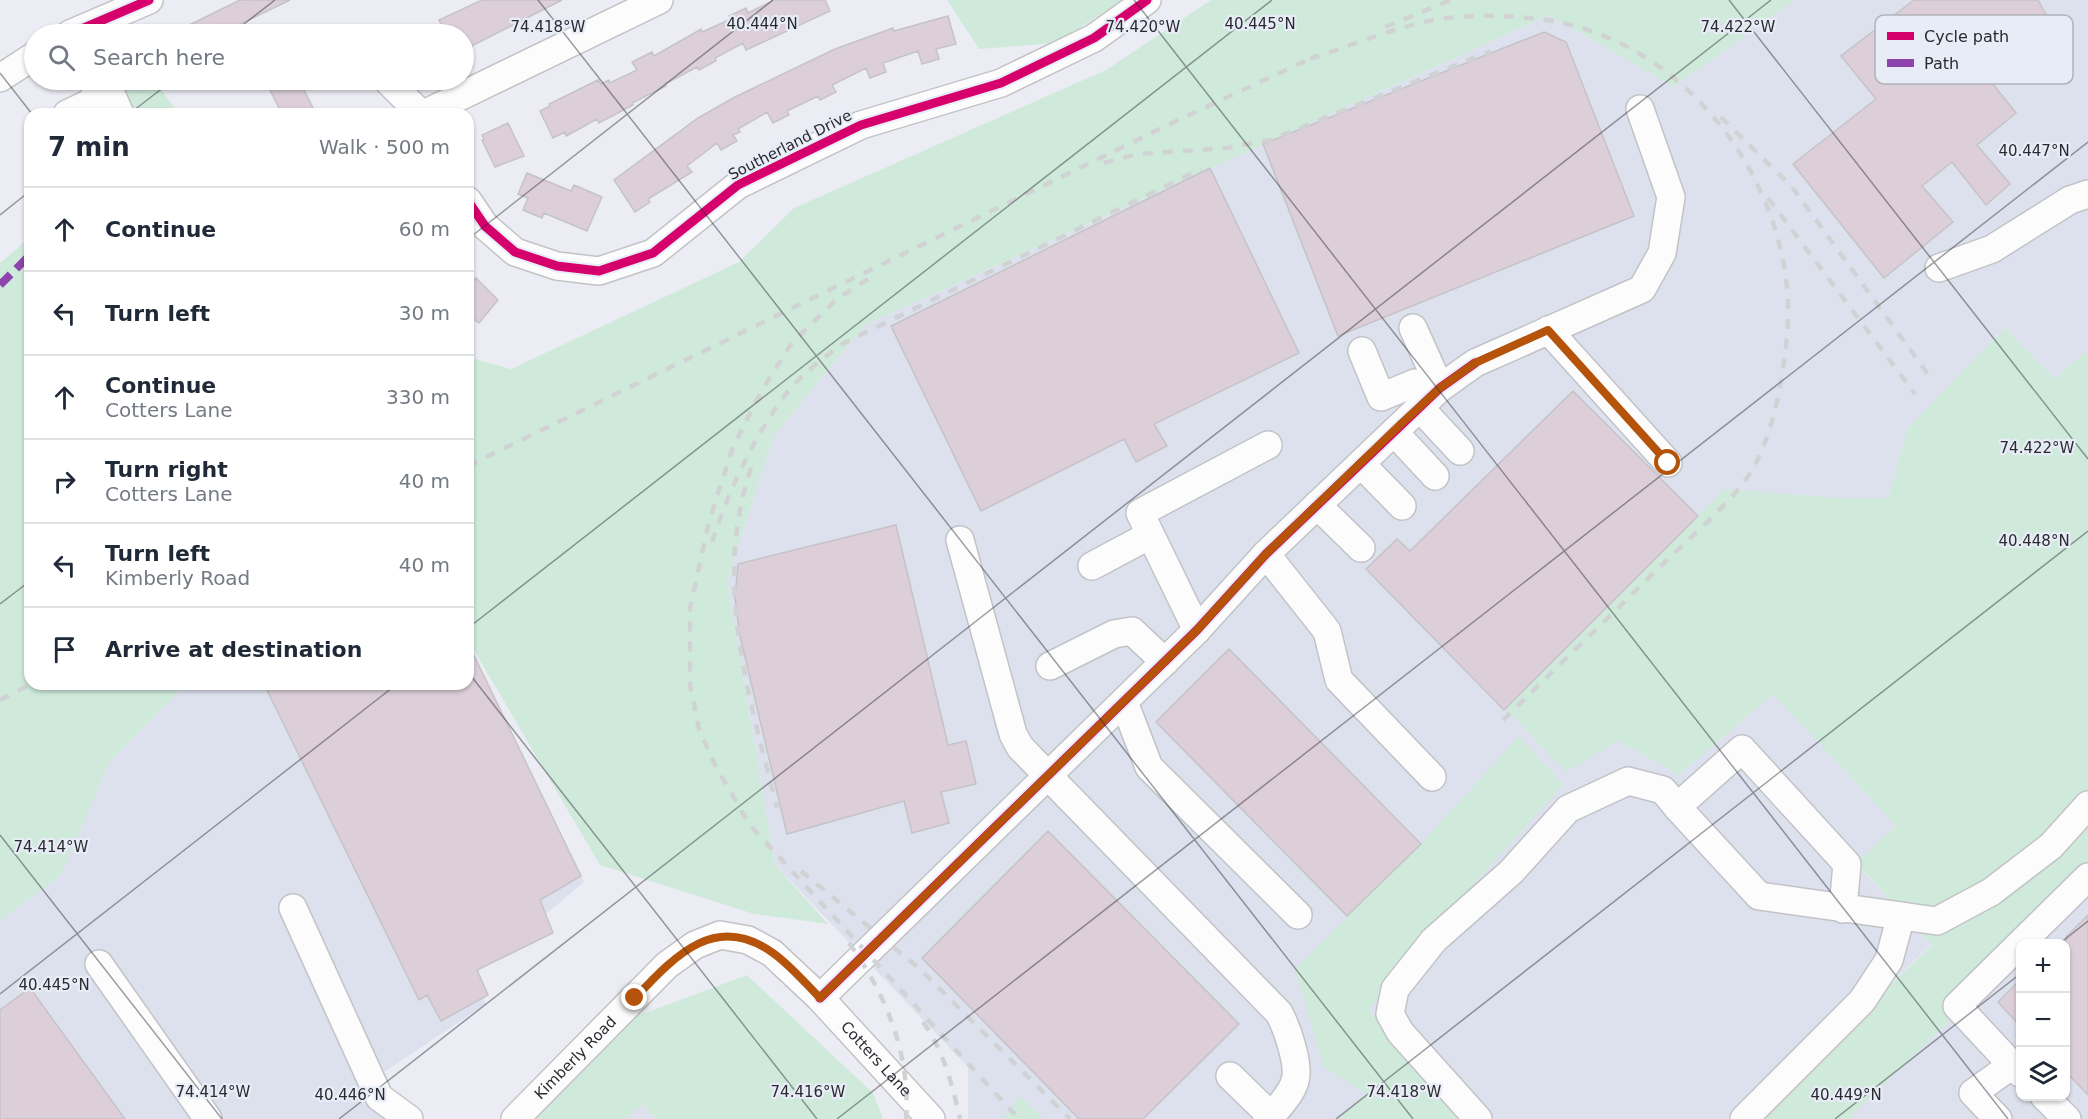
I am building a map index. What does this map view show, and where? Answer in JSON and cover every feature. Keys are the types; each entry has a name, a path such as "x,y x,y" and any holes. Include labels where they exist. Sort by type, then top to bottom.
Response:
{"street":[{"path":"96,24 149,0"},
{"path":"474,89 659,0"},
{"name":"Southerland Drive","path":"474,210 485,226 515,252 557,266 599,272 652,253 738,185 861,125 1001,83 1094,38 1147,0"},
{"path":"0,78 24,62"},
{"path":"80,108 88,104 99,90"},
{"path":"110,90 117,108"},
{"path":"397,90 416,108"},
{"path":"434,108 472,90"},
{"path":"820,998 1165,662 1266,554 1429,400 1475,363 1642,289 1662,253 1671,197 1640,109"},
{"path":"1939,268 1992,249 2070,200 2088,194"},
{"path":"1413,328 1429,400"},
{"path":"1548,330 1668,463"},
{"path":"1362,351 1381,397 1415,383 1429,400 1460,451"},
{"path":"1394,432 1435,476"},
{"path":"1197,630 1140,513 1268,445"},
{"path":"1360,464 1402,506"},
{"path":"1317,506 1361,548"},
{"path":"1092,566 1150,535"},
{"path":"960,540 1013,734 1020,747 1279,1013 1285,1024 1297,1071 1295,1083 1269,1117 1230,1076"},
{"path":"1266,554 1327,631 1339,680 1432,777"},
{"path":"1050,666 1114,634 1132,631 1165,662"},
{"path":"1124,702 1149,767 1298,915"},
{"path":"1677,807 1742,749 1847,864 1843,909"},
{"path":"1478,1119 1400,1032 1390,1014 1395,989 1434,940 1511,872 1568,809 1628,781 1663,790 1759,896 1937,921 1991,892 2051,846 2088,806"},
{"path":"1998,1119 1973,1093 2016,1069 1957,1006 2088,877"},
{"path":"293,908 379,1098 410,1119"},
{"path":"1743,1119 1862,1001 1890,960 1901,916"},
{"name":"Cotters Lane","path":"720,935 748,940 772,953 820,998 931,1119"},
{"name":"Kimberly Road","path":"515,1119 667,965 694,945 720,935"},
{"path":"99,964 208,1119"},
{"path":"2049,1101 2067,1119"}],"shaded area":[{"path":"1794,0 2088,0 2088,350 2054,379 2005,328 1907,429 1888,498 1835,498 1618,741 1679,775 1773,694 1896,826 1856,864 1932,944 1750,1119 968,1119 968,1067 775,865 727,580 774,436 865,325 1549,15 1674,87"},
{"path":"474,665 584,882 474,975 486,1004 384,1072 404,1114 398,1119 0,1119 0,920 61,875 109,763 180,690 474,690"},
{"path":"2088,888 2088,1119 1848,1119 2016,957 2016,1101 2070,1101 2070,939 2035,939"},
{"path":"642,1104 656,1119 626,1119"}],"green space":[{"path":"947,0 1123,0 1056,43 979,49"},
{"path":"1211,0 1794,0 1674,87 1549,15 865,325 774,436 727,580 775,865 828,924 754,914 600,865 474,650 474,359 511,369 739,262 794,208 1106,70"},
{"path":"116,90 161,90 175,108 127,108"},
{"path":"24,242 24,690 180,690 109,763 61,875 0,920 0,263"},
{"path":"2005,328 2054,379 2088,350 2088,888 2035,939 2016,939 2016,957 1848,1119 1750,1119 1932,945 1856,863 1896,826 1773,694 1679,775 1618,741 1566,772 1506,709 1725,489 1835,498 1888,498 1907,429"},
{"path":"1519,736 1563,785 1402,963 1369,1010 1412,1063 1468,1119 1338,1119 1366,1093 1324,1067 1295,969 1421,844"},
{"path":"747,975 873,1093 883,1119 656,1119 642,1104 626,1119 534,1119 621,1022"},
{"path":"1021,1096 1043,1119 1003,1119"}],"building":[{"path":"240,0 290,0 241,24 191,24"},
{"path":"482,0 562,0 474,45 474,24 441,24 439,20"},
{"path":"774,0 825,0 830,11 746,50 743,43 715,58 716,61 699,70 697,67 599,123 597,119 566,136 565,132 553,138 540,111 550,106 549,104 598,80 601,84 609,80 610,83 637,70 632,62 652,52 654,56 701,29 702,32 731,19 729,16 746,8 748,13"},
{"path":"1914,0 2038,0 2046,15 1894,15"},
{"path":"948,16 956,44 936,49 939,59 922,64 918,51 883,63 886,72 870,78 866,68 832,85 836,92 820,100 818,96 787,111 789,115 773,123 767,112 738,129 740,132 733,135 737,141 721,150 717,143 687,166 692,172 648,199 650,202 635,212 614,180 698,118 735,97 835,49 893,28 894,31"},
{"path":"1875,30 1875,84 1993,84 2016,113 1977,145 2010,184 1986,205 1952,162 1922,186 1953,222 1884,278 1793,164 1876,99 1841,56"},
{"path":"1544,32 1566,42 1634,216 1338,336 1263,144"},
{"path":"270,90 304,90 313,108 279,108"},
{"path":"508,123 524,156 495,167 482,140 484,139 482,135"},
{"path":"1210,168 1299,353 1154,424 1167,446 1136,462 1124,439 981,511 891,326"},
{"path":"527,173 571,191 574,185 602,197 587,231 544,213 542,218 523,210 528,198 518,194"},
{"path":"476,278 498,300 479,323 474,319 474,280"},
{"path":"1573,391 1698,516 1504,710 1366,569 1397,539 1410,551"},
{"path":"896,525 948,745 966,741 976,784 941,792 949,823 912,833 904,801 787,834 740,636 735,598 738,564"},
{"path":"1229,649 1421,844 1347,916 1156,722"},
{"path":"474,655 581,876 540,900 553,933 477,970 488,995 441,1021 427,995 419,1000 267,690 474,690"},
{"path":"1048,831 1239,1024 1143,1119 1079,1119 922,958"},
{"path":"2088,915 2088,1095 2070,1076 2070,939 2066,937"},
{"path":"2016,984 2016,1022 1998,1002"},
{"path":"30,988 125,1119 0,1119 0,1010"}],"railway":[{"path":"1385,27 1451,0"},
{"path":"1310,59 1404,27 1448,18 1490,16 1532,18 1593,32 1636,52 1676,79 1710,113 1739,152 1762,194 1778,240 1788,297 1786,349 1772,421 1752,470 1735,493 1712,517 1497,726"},
{"path":"1104,163 1138,154 1226,148 1270,140 1491,51"},
{"path":"474,463 1174,122 1316,56"},
{"path":"1721,117 1792,187 1933,381"},
{"path":"712,542 742,467 772,414 795,383 840,345 1201,169"},
{"path":"1768,198 1915,394"},
{"path":"868,279 837,299 791,344 761,392 733,447 710,518 690,608 690,685 699,729 714,763 749,824 1019,1119"},
{"path":"751,468 740,512 735,554 735,597 746,681 777,808"},
{"path":"0,700 24,688"},
{"path":"801,871 920,969 1070,1119"},
{"path":"849,943 874,983 893,1026 904,1072 907,1095 906,1119"},
{"path":"923,1022 942,1056 960,1119"}],"marked path":[{"path":"0,285 24,261"}],"cycle path":[{"path":"93,24 149,0"},
{"path":"474,210 485,226 515,252 557,266 599,271 653,253 738,185 861,125 1001,83 1094,38 1147,0"},
{"path":"820,998 1197,630 1266,554 1440,388 1475,363"}],"route":[{"path":"635,998 667,965 694,945 720,935 748,940 772,953 820,998 1197,630 1266,554 1440,388 1475,363 1548,330 1668,463"}]}
